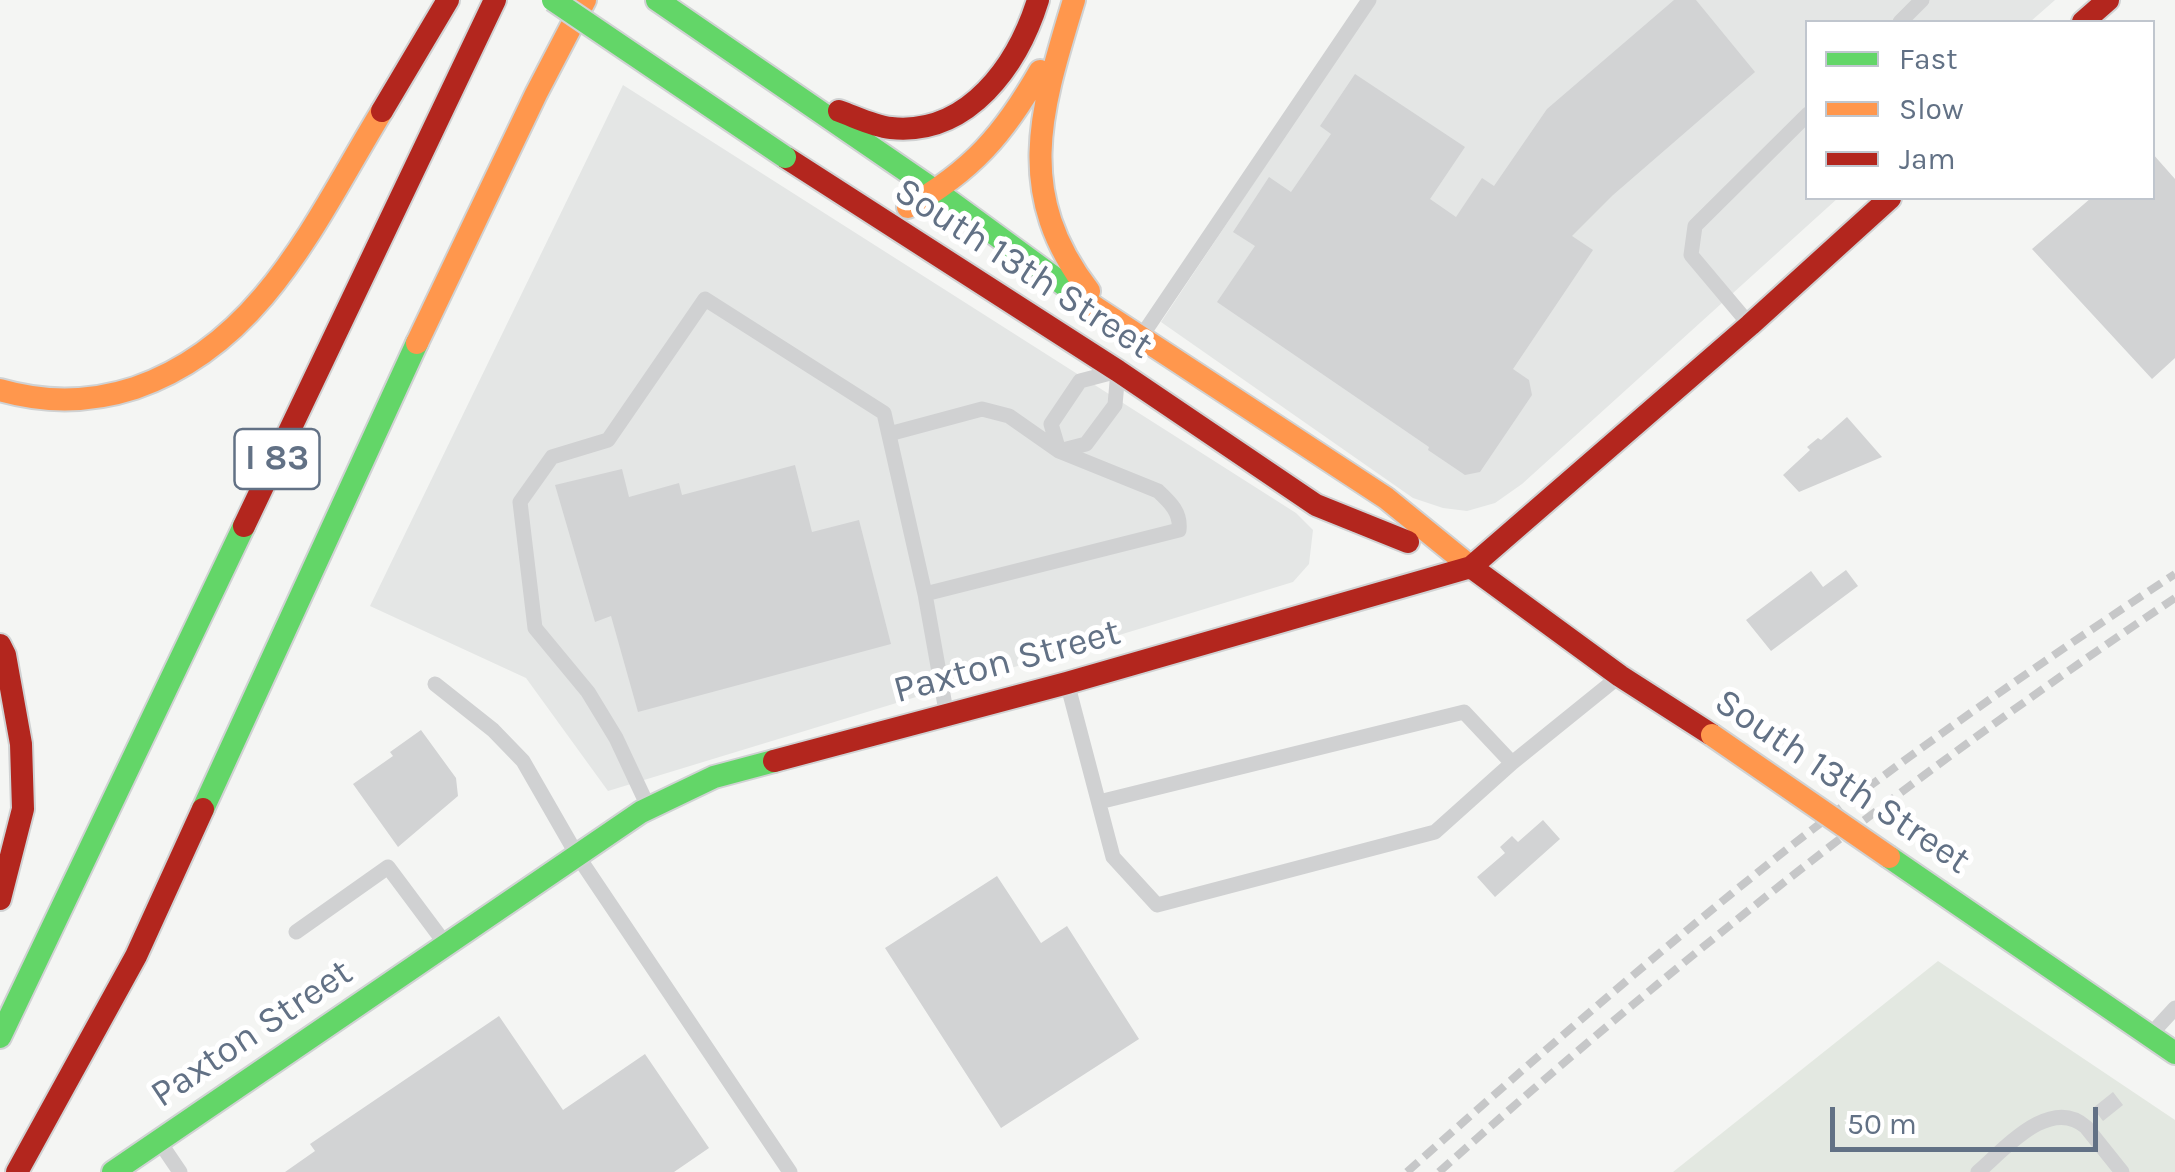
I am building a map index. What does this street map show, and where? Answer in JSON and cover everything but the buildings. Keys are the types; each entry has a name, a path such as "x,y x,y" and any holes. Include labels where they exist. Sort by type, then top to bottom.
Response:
{"main road":[{"path":"0,390 24,400 93,400 168,377 232,333 294,256 448,0"},
{"name":"I 83","path":"0,1038 495,0"},
{"name":"South 13th Street","path":"553,0 1316,505 1471,567"},
{"name":"I 83","path":"17,1172 136,956 332,521 536,94 585,0"},
{"path":"536,94 596,0"},
{"name":"South 13th Street","path":"657,0 938,192 1109,318 1386,498 1471,567 1620,676 2175,1053"},
{"path":"810,103 896,128 954,115 992,90 1018,55 1038,0"},
{"path":"1074,0 1041,130 1038,177 1061,254 1109,318"},
{"path":"2080,18 2108,0"},
{"path":"882,220 938,192 981,158 1009,126 1066,26"},
{"name":"Paxton Street","path":"113,1172 649,808 714,778 1067,683 1471,567 1750,326 1888,200"},
{"path":"0,644 21,744 23,808 2,895"},
{"path":"92,1082 136,956"}],"lane":[{"path":"1140,338 1369,0"},
{"path":"1902,20 1922,0"},
{"path":"1750,326 1690,255 1694,226 1805,117"},
{"path":"649,808 616,738 588,692 535,628 520,502 552,457 608,440 705,298 884,414 925,594 946,715"},
{"path":"1118,371 1115,405 1086,444 1059,451 1051,424 1080,380 1118,371"},
{"path":"890,434 982,409 1009,416 1059,451 1158,492 1180,520 1179,530 925,594"},
{"path":"1067,683 1113,857 1157,904 1435,832 1512,763 1620,676"},
{"path":"435,684 493,730 523,761 578,855 790,1172"},
{"path":"1099,802 1464,712 1512,763"},
{"path":"296,932 388,866 446,945"},
{"path":"2150,1036 2175,1008"},
{"path":"1978,1172 2045,1120 2062,1117 2080,1122 2122,1172"},
{"path":"158,1140 180,1172"}],"shaded area":[{"path":"1376,0 2055,0 2032,20 1805,20 1805,200 1836,200 1522,484 1495,503 1467,511 1413,498 1161,322"},
{"path":"623,85 1296,513 1313,530 1309,564 1293,582 608,791 526,678 370,606"},
{"path":"1938,961 2175,1120 2175,1172 1673,1172"}],"railway":[{"path":"1407,1172 1587,1014 1772,861 1970,713 2175,574"},
{"path":"1439,1172 1616,1019 1797,872 1983,732 2175,598"}],"traffic: fast":[{"path":"553,0 785,157"},
{"path":"657,0 937,192 1093,306"},
{"path":"203,809 417,343"},
{"path":"0,1037 244,526"},
{"path":"113,1172 641,812 714,777 774,761"},
{"path":"1889,857 2175,1053"}],"traffic: slow":[{"path":"417,343 585,0"},
{"path":"1074,0 1044,114 1042,184 1050,219 1065,255 1089,291"},
{"path":"908,207 951,179 985,149 1040,71"},
{"path":"0,390 67,399 118,393 180,368 218,341 282,274 382,111"},
{"path":"1093,306 1386,498 1471,567"},
{"path":"1712,735 1889,857"}],"traffic: jam":[{"path":"382,111 448,0"},
{"path":"244,526 495,0"},
{"path":"839,111 891,128 919,127 967,108 1003,71 1018,48 1038,0"},
{"path":"2085,20 2108,0"},
{"path":"785,157 1118,371 1316,505 1408,542"},
{"path":"1471,567 1888,200"},
{"path":"1471,567 1620,676 1712,735"},
{"path":"774,761 1067,683 1471,567"},
{"path":"0,645 21,744 23,809 0,899"},
{"path":"17,1172 136,956 203,809"}]}
